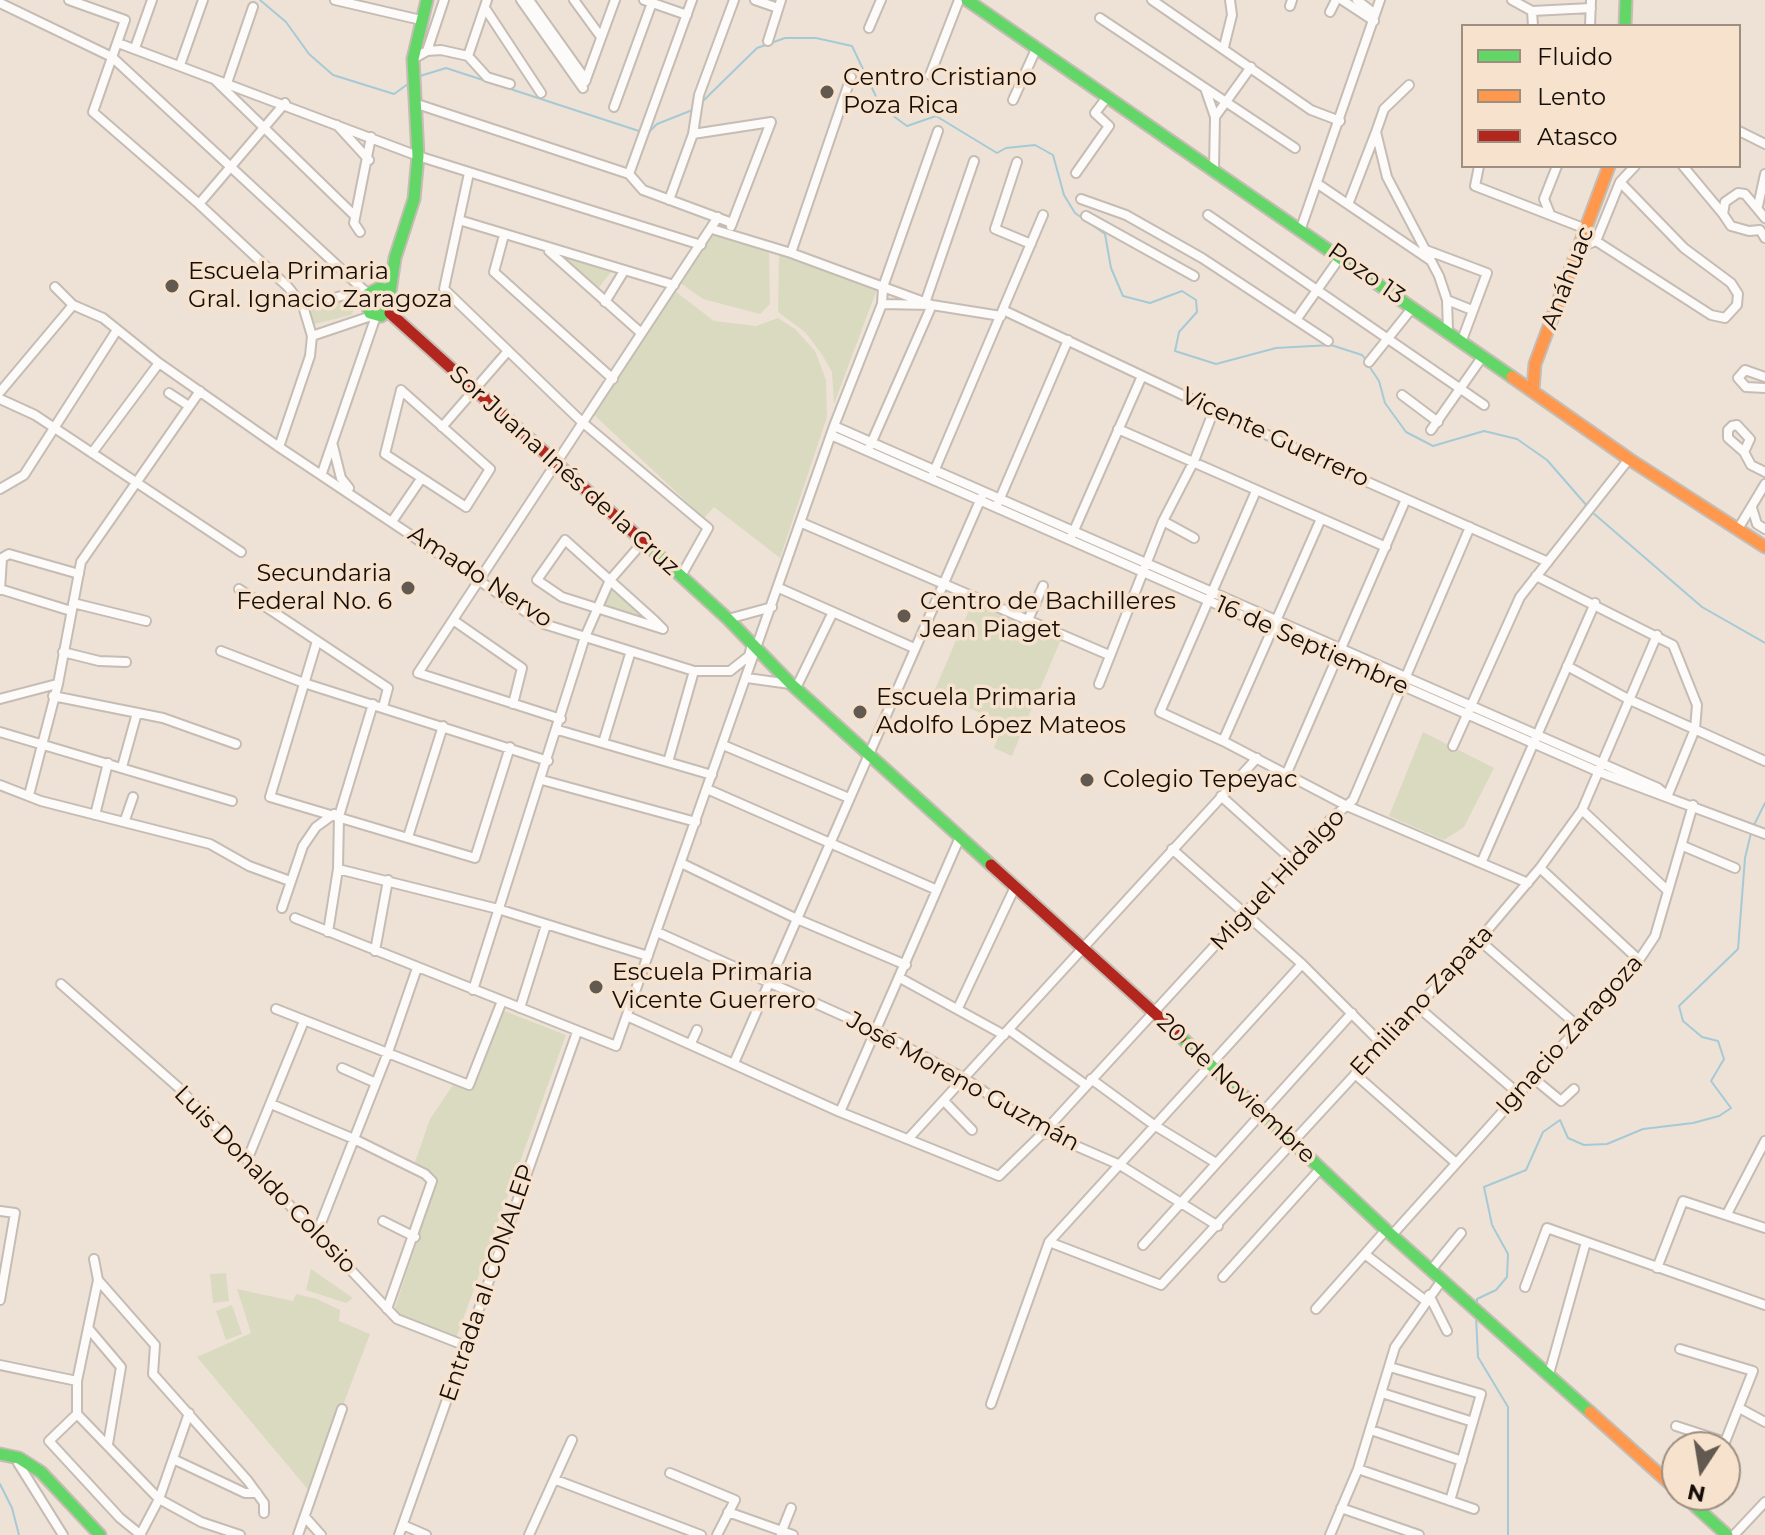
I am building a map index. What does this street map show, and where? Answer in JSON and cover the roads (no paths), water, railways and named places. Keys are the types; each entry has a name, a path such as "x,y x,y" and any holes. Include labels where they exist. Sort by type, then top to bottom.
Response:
{"main road":[{"path":"390,292 379,288 366,292 367,308 375,315 390,313 394,302 390,292 414,199 418,156 413,64 427,0"},
{"name":"Pozo 13","path":"967,0 1301,228 1629,459 1765,547"},
{"path":"1625,24 1626,0"},
{"name":"Anáhuac","path":"1533,390 1535,364 1608,168"},
{"name":"Sor Juana Inés de la Cruz","path":"390,313 728,619 755,647"},
{"name":"20 de Noviembre","path":"755,647 1389,1232 1661,1476"},
{"path":"0,1457 21,1461 41,1472 100,1535"},
{"path":"1701,1511 1727,1535"}],"street":[{"path":"69,0 97,5 125,20 93,112 199,204 288,287 303,306 312,336 310,356 279,447"},
{"path":"135,48 152,0"},
{"path":"180,65 203,0"},
{"path":"335,0 421,20"},
{"path":"413,64 427,51 444,0"},
{"path":"521,0 583,87"},
{"path":"529,0 583,87"},
{"path":"574,0 601,37"},
{"path":"583,87 615,0"},
{"path":"629,174 692,0"},
{"path":"669,200 693,134 699,95 734,0"},
{"path":"755,0 780,4 768,41"},
{"path":"869,28 881,0"},
{"path":"930,75 959,0"},
{"path":"1152,0 1311,110 1340,121"},
{"path":"1224,47 1232,15 1230,0"},
{"path":"1330,12 1336,0"},
{"path":"1342,0 1374,17"},
{"path":"1357,0 1374,17"},
{"path":"1301,228 1380,0"},
{"path":"1512,0 1532,11 1591,4 1590,24"},
{"path":"614,107 650,1 687,15"},
{"path":"0,3 112,57 366,292"},
{"path":"468,56 486,4"},
{"path":"486,4 541,93"},
{"path":"227,83 253,7"},
{"path":"1532,11 1533,24"},
{"path":"1100,18 1295,148"},
{"path":"118,43 285,103 418,156 701,245"},
{"path":"1013,100 1037,47"},
{"path":"427,51 441,50 468,56 487,77 510,84"},
{"path":"1215,117 1251,67"},
{"path":"791,253 851,77"},
{"path":"213,78 355,216"},
{"path":"1349,202 1384,109 1409,85"},
{"path":"1205,87 1215,117 1214,169"},
{"path":"1076,173 1109,126 1095,113 1108,96"},
{"path":"199,204 285,103"},
{"path":"417,104 629,174 643,190 732,223"},
{"path":"693,134 771,122 729,234"},
{"path":"335,123 369,160"},
{"path":"295,918 616,1046 747,678 755,647 802,523 832,430 882,304 883,287 938,131"},
{"path":"1376,132 1387,177 1432,261 1447,300 1448,330"},
{"path":"1741,132 1765,144"},
{"path":"360,232 354,223 369,160 371,137"},
{"path":"1741,143 1754,140"},
{"path":"870,447 929,304 974,161"},
{"path":"1017,162 995,229 1031,244"},
{"path":"1479,168 1475,186 1586,229"},
{"path":"1550,215 1544,199 1556,168"},
{"path":"1581,247 1596,241 1620,182 1633,168"},
{"path":"1685,168 1737,229 1763,231"},
{"path":"469,173 444,289 582,422 708,528 681,576"},
{"path":"1765,174 1761,207 1765,218"},
{"path":"1596,241 1711,315 1725,318 1737,305 1738,294 1731,283 1684,248 1620,182"},
{"path":"1318,184 1349,202 1432,261"},
{"path":"1723,214 1728,198 1763,187"},
{"path":"1745,194 1761,207"},
{"path":"1081,199 1126,215 1202,258 1328,341"},
{"path":"933,474 1043,215"},
{"path":"1121,234 1126,215"},
{"path":"1208,215 1484,405"},
{"path":"1086,216 1194,276"},
{"path":"561,719 418,673 718,217"},
{"path":"459,220 674,285"},
{"name":"Vicente Guerrero","path":"712,229 791,253 929,304 1002,313 1068,340 1406,499 1548,562"},
{"path":"504,235 494,272 613,379"},
{"path":"545,248 640,332"},
{"path":"1426,250 1487,273 1462,340"},
{"path":"1296,320 1341,256"},
{"path":"605,302 624,271"},
{"name":"Amado Nervo","path":"55,287 73,305 103,318 159,363 279,447 393,520 544,624 630,654 694,671 730,671 755,647"},
{"path":"303,306 366,292"},
{"path":"1447,300 1472,310"},
{"path":"882,304 929,304"},
{"path":"0,392 73,305"},
{"path":"1369,362 1413,307"},
{"path":"312,336 375,315"},
{"path":"322,473 375,315"},
{"path":"0,489 24,475 52,426 117,330"},
{"path":"998,503 1068,340"},
{"path":"442,427 508,351"},
{"path":"1431,430 1483,356"},
{"path":"92,453 159,363"},
{"path":"1765,377 1745,370 1738,378 1746,387 1765,388"},
{"path":"1072,535 1142,376"},
{"path":"401,390 442,427 490,469 466,507 385,454 401,390"},
{"path":"29,795 58,684 81,562 200,391"},
{"path":"169,393 189,406"},
{"path":"1402,395 1438,422"},
{"path":"0,399 52,426 241,552"},
{"path":"1099,684 1163,521 1194,461 1214,410"},
{"path":"1118,429 1320,521 1386,547"},
{"name":"16 de Septiembre","path":"832,430 1600,768 1765,834"},
{"path":"333,441 341,478 355,495"},
{"path":"1744,452 1751,465 1765,472"},
{"path":"1453,746 1520,597 1629,459"},
{"path":"393,520 421,479"},
{"path":"1738,529 1765,484"},
{"path":"1256,491 1160,712 1257,758 1347,806 1528,883"},
{"path":"734,1063 982,496"},
{"path":"1286,775 1406,499"},
{"path":"1752,508 1757,524 1765,529"},
{"path":"1163,521 1194,538"},
{"path":"1223,741 1320,521"},
{"path":"802,523 1109,655"},
{"name":"Miguel Hidalgo","path":"909,1138 999,1176 1155,1013 1292,860 1353,800 1470,527"},
{"path":"565,540 610,580 663,629 562,597 537,580 565,540"},
{"path":"473,990 585,637 610,580 643,542"},
{"path":"79,574 5,554 0,589 146,621"},
{"path":"1536,576 1595,603 1673,645 1694,690 1695,729 1668,797"},
{"path":"1028,620 1043,586"},
{"path":"779,588 914,648"},
{"path":"239,589 388,688 383,707"},
{"path":"1482,861 1595,603"},
{"path":"728,619 772,607"},
{"path":"747,678 794,686 833,612"},
{"path":"453,620 522,668 513,704"},
{"name":"Emiliano Zapata","path":"1049,1242 1161,1285 1479,940 1540,868 1582,810 1657,635"},
{"path":"317,641 270,797 475,858 510,747"},
{"path":"221,651 304,683 548,761"},
{"path":"63,652 99,661 126,662"},
{"path":"603,743 630,654"},
{"path":"1567,666 1630,700 1765,761"},
{"path":"668,762 694,671"},
{"path":"0,699 58,684"},
{"path":"53,696 137,713 236,744"},
{"path":"328,932 338,869 336,815 373,704"},
{"path":"122,767 137,713"},
{"path":"408,837 443,726"},
{"path":"558,730 712,775"},
{"path":"0,732 122,767 169,785 232,801"},
{"path":"723,745 849,798"},
{"path":"627,1016 840,1112 909,1138 967,1080 1082,948 1257,758"},
{"path":"95,815 108,763"},
{"path":"542,780 696,822"},
{"path":"0,785 95,815 125,820 210,844 249,866 290,881"},
{"path":"707,789 937,890"},
{"path":"1221,796 1292,860"},
{"path":"125,820 133,797"},
{"name":"Ignacio Zaragoza","path":"1316,1309 1456,1163 1639,960 1655,936 1693,805"},
{"path":"1582,810 1668,891"},
{"path":"282,908 303,846 316,827 336,815"},
{"path":"840,1112 960,837"},
{"path":"1683,846 1735,868"},
{"path":"1172,849 1302,964 1381,1043"},
{"path":"681,863 797,919 906,965"},
{"path":"1540,868 1639,960"},
{"path":"338,869 498,909 648,956"},
{"path":"375,951 388,880"},
{"path":"958,1008 1015,887"},
{"path":"520,1008 546,925"},
{"name":"José Moreno Guzmán","path":"657,932 877,1031 967,1080 1044,1132 1120,1165 1218,1226"},
{"path":"1479,940 1579,1027"},
{"path":"991,1404 1049,1242 1302,964"},
{"path":"317,1233 387,1055 417,968"},
{"path":"900,978 1006,1033 1216,1163"},
{"name":"Luis Donaldo Colosio","path":"61,984 178,1087 397,1319 466,1346"},
{"path":"276,1009 469,1085 502,1001"},
{"path":"1418,1007 1519,1094"},
{"path":"1143,1245 1352,1013"},
{"path":"248,1158 304,1021"},
{"path":"691,1043 697,1030"},
{"name":"Entrada al CONALEP","path":"399,1535 577,1032"},
{"path":"342,1068 376,1083"},
{"path":"1355,1074 1456,1163"},
{"path":"1533,1078 1561,1101 1574,1089"},
{"path":"945,1102 972,1130"},
{"path":"271,1104 354,1139 425,1174 432,1181 415,1237 387,1309"},
{"path":"1727,1214 1765,1141"},
{"path":"1223,1277 1321,1168"},
{"path":"1657,1268 1683,1201 1765,1228"},
{"path":"0,1211 15,1213 0,1296"},
{"path":"383,1221 415,1237"},
{"path":"1525,1287 1547,1228 1765,1305"},
{"path":"1431,1270 1461,1233"},
{"path":"1549,1374 1586,1242"},
{"path":"1366,1255 1425,1302 1447,1331"},
{"path":"94,1259 98,1280 77,1381 77,1414 159,1499 201,1522 240,1535"},
{"path":"98,1280 155,1345 151,1370 257,1493 264,1513"},
{"path":"1330,1535 1358,1469 1395,1347 1442,1280"},
{"path":"88,1328 121,1367 108,1444"},
{"path":"1676,1426 1725,1442 1741,1409 1753,1371 1680,1349"},
{"path":"0,1365 77,1381"},
{"path":"1390,1367 1481,1394 1450,1501"},
{"path":"1382,1393 1473,1422"},
{"path":"298,1535 342,1409"},
{"path":"1741,1409 1765,1422"},
{"path":"77,1414 49,1441 120,1518 141,1535 159,1499 189,1413"},
{"path":"1371,1430 1462,1461"},
{"path":"529,1535 572,1440"},
{"path":"173,1459 245,1493 257,1493"},
{"path":"21,1461 63,1535"},
{"path":"1358,1469 1474,1509"},
{"path":"28,1478 41,1472"},
{"path":"670,1473 735,1500 717,1535"},
{"path":"556,1480 701,1535"},
{"path":"1734,1535 1765,1502"},
{"path":"782,1533 791,1508"},
{"path":"1341,1508 1419,1535"},
{"path":"728,1512 793,1535"},
{"path":"305,1517 321,1535"},
{"path":"403,1525 426,1535"}],"waterway":[{"path":"260,0 286,22 309,54 333,75 394,94 408,84"},
{"path":"702,102 757,48 785,38 816,38 852,46 881,107 907,126 936,116 997,153 1006,148 1035,145 1053,155 1064,195 1075,213 1105,234 1111,268 1123,296 1150,303 1182,291 1196,300 1197,312 1179,332 1175,351 1216,364 1276,348 1331,345 1362,355 1366,360"},
{"path":"420,76 446,68 486,81"},
{"path":"492,83 642,132"},
{"path":"648,133 657,124 695,109"},
{"path":"1369,366 1379,381 1385,403 1406,432 1433,446 1484,431 1517,439 1547,460 1588,507"},
{"path":"1592,512 1702,607 1765,643"},
{"path":"1753,827 1765,803"},
{"path":"1477,1306 1477,1299 1496,1290 1507,1277 1508,1254 1492,1225 1484,1187 1526,1170 1543,1132 1560,1120 1568,1138 1584,1145 1607,1144 1643,1129 1693,1123 1719,1116 1731,1108 1711,1081 1724,1059 1718,1041 1702,1037 1683,1021 1679,1006 1738,949 1745,858 1751,833"},
{"path":"1476,1316 1478,1357 1508,1407 1508,1535"},
{"path":"0,1484 12,1508 19,1535"}],"place":[{"name":"Centro Cristiano Poza Rica","path":"827,92"},
{"name":"Escuela Primaria Gral. Ignacio Zaragoza","path":"172,286"},
{"name":"Secundaria Federal No. 6","path":"408,588"},
{"name":"Centro de Bachilleres Jean Piaget","path":"904,616"},
{"name":"Escuela Primaria Adolfo López Mateos","path":"860,712"},
{"name":"Colegio Tepeyac","path":"1087,780"},
{"name":"Escuela Primaria Vicente Guerrero","path":"596,987"}]}
